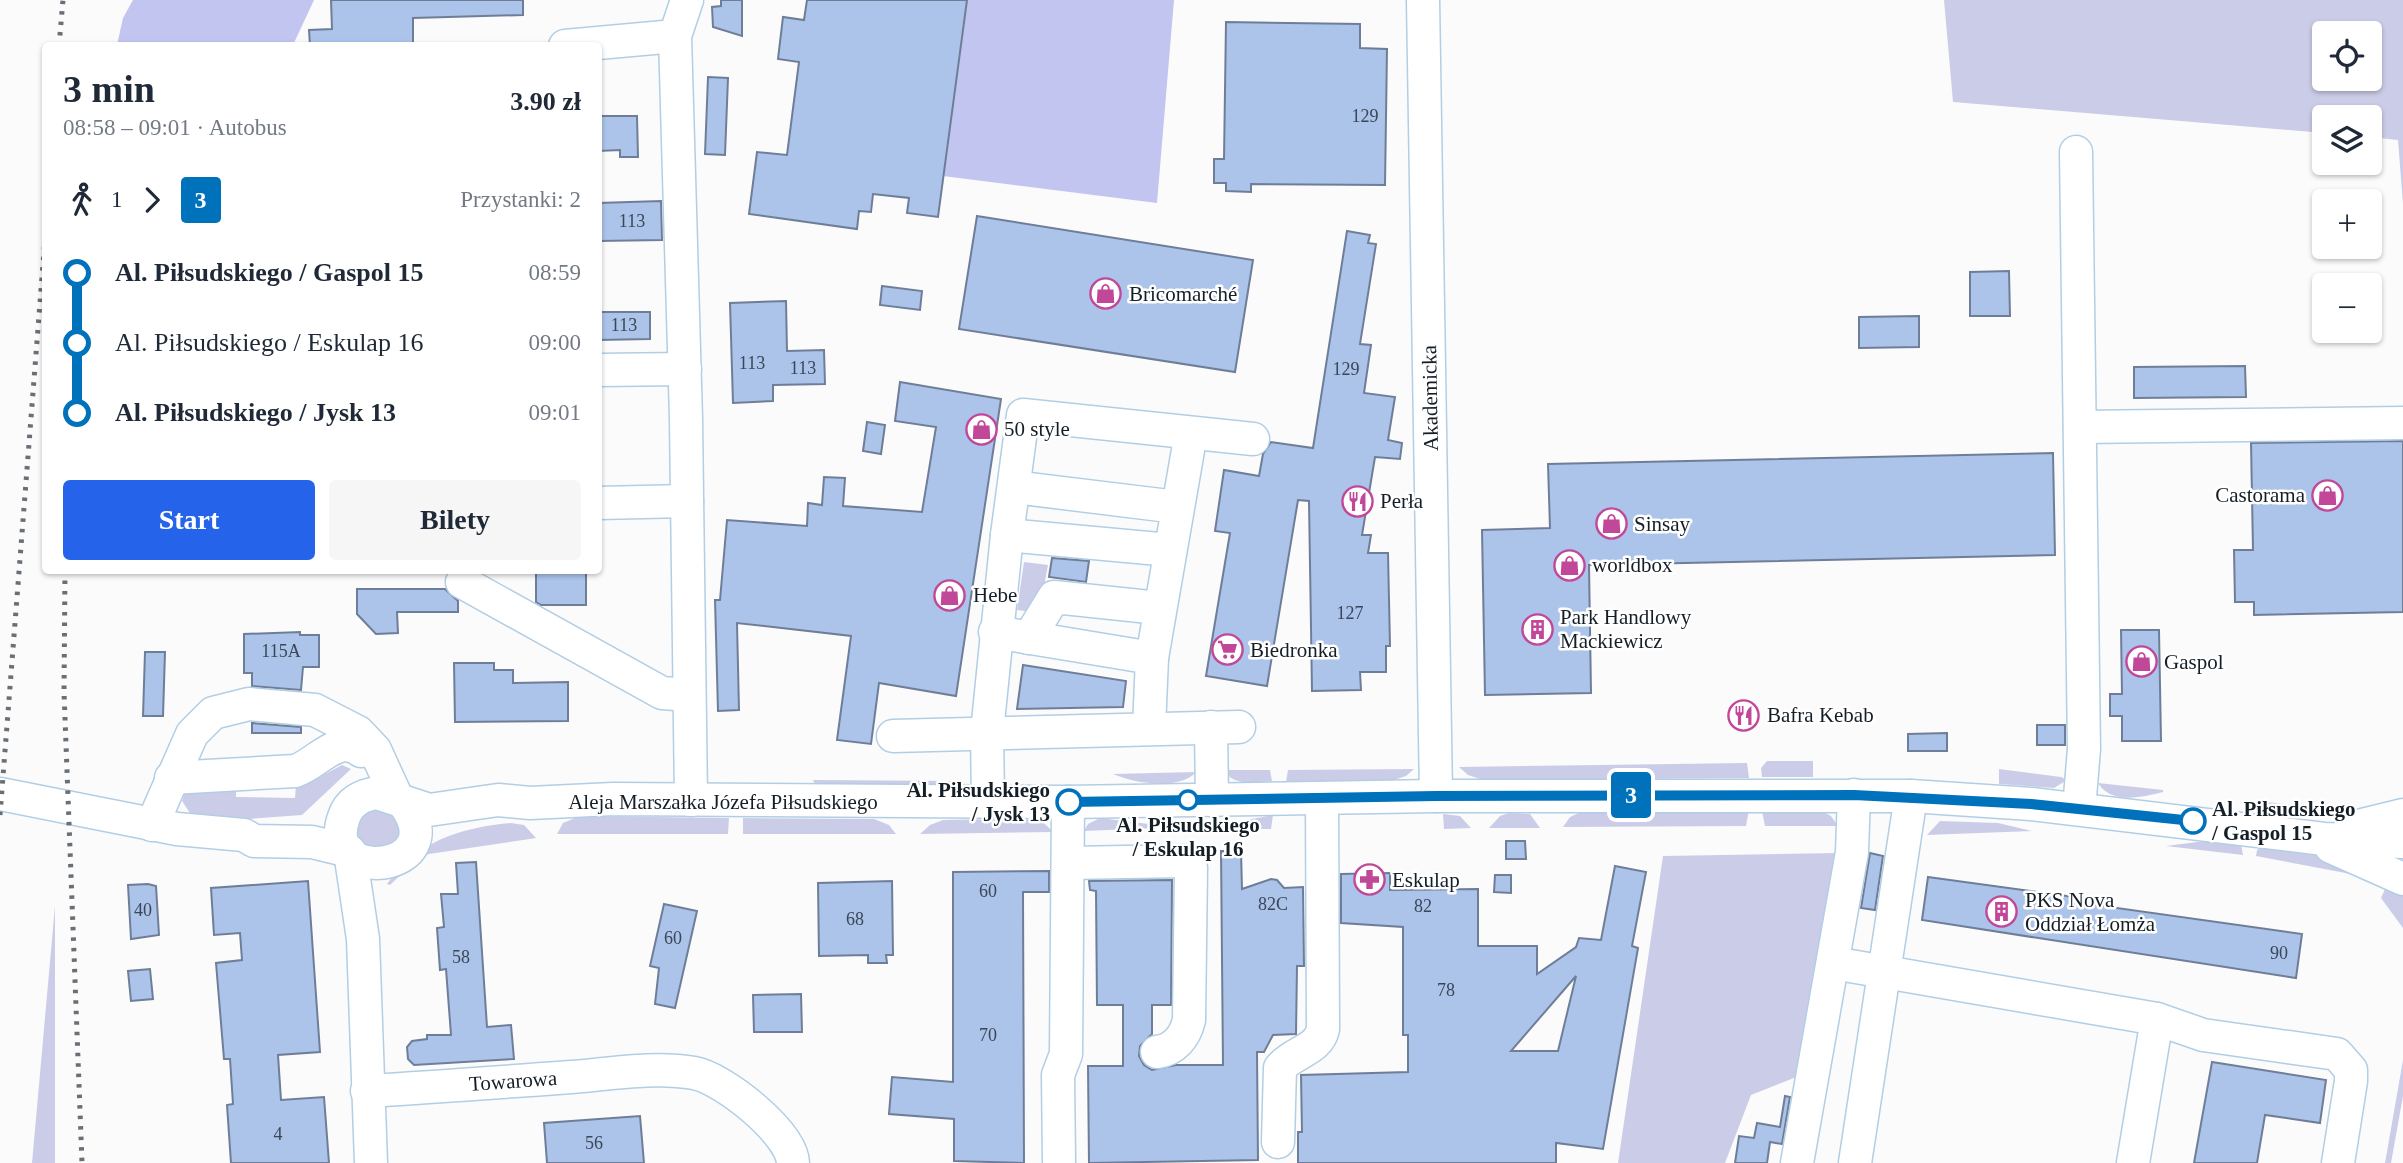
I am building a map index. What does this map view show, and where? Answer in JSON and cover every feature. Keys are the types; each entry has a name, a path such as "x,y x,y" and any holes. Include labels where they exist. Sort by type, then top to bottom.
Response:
{"street":[{"path":"687,0 675,36 685,369 691,800"},
{"name":"Akademicka","path":"1423,0 1436,796"},
{"path":"602,43 675,36"},
{"path":"2076,152 2084,749 2079,808"},
{"path":"602,370 685,369"},
{"path":"988,802 987,732 995,632 1023,415 1253,439"},
{"path":"2080,426 2403,422"},
{"path":"1149,728 1152,658 1191,433"},
{"path":"1014,487 1177,507"},
{"path":"602,503 687,501"},
{"path":"1007,535 1170,550"},
{"path":"462,582 662,693 690,695"},
{"path":"1029,638 1054,597 1160,608"},
{"path":"995,632 1152,658"},
{"path":"152,825 192,734 213,713 231,706 249,704 300,707 328,716 359,742 375,750 400,800 413,819 414,835 376,891 369,928 363,939"},
{"path":"893,736 1225,727 1212,800"},
{"path":"171,778 295,771 310,766 334,747 355,746 359,742"},
{"path":"359,742 364,778 341,830 349,851 363,939 371,1163"},
{"name":"Aleja Marszałka Józefa Piłsudskiego","path":"244,835 251,829 324,822 377,793 429,810 498,800 530,803 613,799 1068,802 1436,796 1854,795 1911,796 2079,808 2339,840 2403,842"},
{"name":"Aleja Marszałka Józefa Piłsudskiego","path":"0,794 152,825 244,835 254,841 331,844 373,865 401,854 439,829 503,815 530,803"},
{"path":"1797,1163 1852,852 1854,795"},
{"path":"1855,1163 1911,796"},
{"path":"1278,1142 1280,1068 1288,1059 1314,1045 1323,1029 1321,798"},
{"path":"1059,1163 1058,1075 1066,1054 1068,802"},
{"name":"Aleja Marszałka Józefa Piłsudskiego","path":"2301,834 2360,827 2403,816"},
{"path":"2301,834 2362,858 2403,879"},
{"path":"1068,863 1184,861 1191,868 1189,1020 1187,1029 1174,1045 1157,1052"},
{"path":"1833,963 2157,1020 2203,1035 2337,1054 2351,1070 2338,1163"},
{"path":"2133,1163 2157,1020"},
{"name":"Towarowa","path":"367,1091 658,1072 696,1073 719,1084 773,1125 793,1153 793,1163"}],"shaded area":[{"path":"133,0 314,0 294,42 118,42 123,18"},
{"path":"965,0 1174,0 1157,203 943,176"},
{"path":"1944,0 2403,0 2403,204 2398,140 2382,138 2382,105 2312,105 2312,132 1953,102"},
{"path":"1024,562 1048,565 1039,613 1017,610"},
{"path":"1767,761 1813,761 1813,777 1762,777 1761,768"},
{"path":"1747,763 1749,778 1483,780 1468,775 1459,767"},
{"path":"342,765 351,769 302,815 222,821 192,816 182,801 187,787 236,789 236,797 295,798 296,785 316,779"},
{"path":"1414,769 1406,776 1394,780 1286,782 1288,770"},
{"path":"1999,769 2067,780 2054,788 1999,784"},
{"path":"1224,770 1270,770 1272,781 1239,781"},
{"path":"1196,772 1179,782 1156,784 1113,774"},
{"path":"813,780 961,781 947,786 816,786"},
{"path":"2098,783 2163,792 2119,797 2104,790"},
{"path":"2257,801 2354,811 2385,805 2351,818 2303,817"},
{"path":"378,808 393,814 399,829 393,844 378,850 363,844 357,829 363,814"},
{"path":"1749,810 1746,826 1563,827 1570,817 1581,812"},
{"path":"1820,810 1831,816 1838,826 1765,826 1762,811"},
{"path":"1509,813 1530,814 1540,828 1489,828 1500,816"},
{"path":"1443,814 1460,816 1471,828 1444,829"},
{"path":"1273,815 1271,829 1220,829 1220,825"},
{"path":"580,816 729,818 728,834 557,834 563,823"},
{"path":"743,818 874,819 889,825 896,834 743,834"},
{"path":"1039,818 1053,832 920,834 930,825 943,820"},
{"path":"1100,818 1157,825 1156,828 1084,831 1088,824"},
{"path":"1940,821 1998,823 2032,831 1927,835"},
{"path":"511,823 524,825 536,838 429,854 417,859 390,885 387,884 413,857 442,839 474,829"},
{"path":"2213,840 2241,844 2243,855 2166,846"},
{"path":"2262,847 2326,856 2372,878 2256,856 2257,850"},
{"path":"1838,853 1814,1070 1751,1095 1725,1163 1618,1163 1663,856"},
{"path":"2389,880 2403,888 2403,928 2381,898"},
{"path":"55,906 55,1163 32,1163"},
{"path":"2403,1060 2403,1096 2391,1163 2385,1163"}],"building":[{"path":"331,0 523,0 523,15 413,18 413,42 310,42 309,30 332,29"},
{"path":"721,0 742,0 742,36 713,27 712,7 721,6"},
{"path":"807,0 967,0 938,217 907,213 909,198 873,194 871,212 859,211 857,229 749,214 757,152 787,155 799,62 778,59 783,17 804,20"},
{"path":"1226,22 1360,24 1360,48 1387,49 1385,185 1251,184 1251,192 1226,191 1226,183 1214,183 1214,159 1224,159"},
{"path":"708,77 728,78 725,155 705,154"},
{"path":"602,116 637,116 638,157 620,157 620,150 602,151"},
{"path":"661,201 662,240 602,241 602,203"},
{"name":"Bricomarché","path":"977,216 1253,260 1235,372 959,329"},
{"path":"1347,231 1370,235 1368,243 1376,244 1360,344 1371,345 1364,393 1395,397 1388,440 1402,443 1400,459 1375,457 1362,535 1371,535 1368,553 1388,553 1390,646 1386,646 1386,672 1360,672 1361,690 1312,691 1309,501 1298,500 1267,686 1206,676 1230,533 1215,531 1224,470 1259,476 1263,454 1271,442 1313,448"},
{"path":"2009,271 2010,316 1970,316 1970,272"},
{"path":"882,286 922,291 920,310 880,305"},
{"path":"786,301 787,351 824,350 825,384 773,385 773,401 733,403 730,303"},
{"path":"602,312 650,312 650,339 602,340"},
{"path":"1919,316 1919,347 1859,348 1859,317"},
{"path":"2245,366 2246,397 2134,398 2134,367"},
{"path":"900,382 1001,399 956,696 879,683 871,744 837,740 851,636 737,623 739,710 718,711 715,600 720,600 727,520 807,526 808,503 822,505 824,477 845,478 843,506 922,512 936,427 895,421"},
{"path":"867,422 885,425 881,454 863,451"},
{"name":"Castorama","path":"2403,441 2403,612 2254,615 2254,602 2235,602 2234,550 2253,550 2251,443"},
{"name":"Park Handlowy Mackiewicz","path":"2053,453 2055,555 1589,565 1591,693 1485,695 1482,530 1550,528 1548,464"},
{"path":"1052,558 1089,561 1086,582 1049,577"},
{"path":"536,574 586,574 586,605 541,605 536,602"},
{"path":"357,589 445,589 458,601 458,612 397,612 398,633 376,634 357,614"},
{"name":"Gaspol","path":"2121,630 2159,630 2161,741 2122,741 2122,716 2110,716 2110,694 2122,694"},
{"path":"300,632 300,635 319,635 319,667 303,667 301,690 252,686 252,673 244,673 244,634"},
{"path":"145,652 165,652 163,716 143,716"},
{"path":"454,663 494,663 494,670 513,670 513,683 568,682 568,721 455,722"},
{"path":"1023,665 1126,681 1123,707 1017,709"},
{"path":"252,723 301,727 301,733 252,733"},
{"path":"2037,725 2065,725 2065,745 2037,745"},
{"path":"1947,733 1947,751 1908,751 1908,734"},
{"path":"1506,841 1525,841 1526,859 1506,859"},
{"path":"1221,851 1241,851 1242,889 1271,879 1277,880 1284,888 1303,887 1304,966 1297,966 1296,1034 1273,1035 1264,1052 1257,1052 1258,1160 1089,1163 1088,1066 1123,1066 1123,1005 1097,1005 1096,891 1090,890 1089,881 1172,880 1171,1005 1152,1005 1152,1034 1140,1046 1139,1056 1144,1065 1152,1070 1176,1065 1223,1065"},
{"path":"1870,853 1883,856 1875,910 1861,908"},
{"path":"476,862 487,1027 511,1025 514,1059 414,1065 408,1059 407,1047 412,1041 427,1039 427,1035 451,1035 446,969 440,970 437,928 444,927 441,894 458,894 456,863"},
{"path":"1615,866 1646,872 1632,946 1638,948 1603,1149 1556,1143 1556,1163 1298,1163 1298,1132 1302,1132 1301,1075 1408,1072 1408,1035 1403,1035 1403,927 1341,923 1341,874 1390,873 1390,890 1478,889 1478,946 1537,946 1537,974 1576,947 1579,938 1601,940","holes":["1576,976 1558,1051 1511,1051"]},
{"path":"1049,871 1049,892 1023,892 1024,1163 954,1161 954,1119 889,1114 892,1077 953,1082 953,872"},
{"path":"1495,875 1511,875 1511,893 1494,892"},
{"path":"1928,877 2082,898 2081,903 2302,934 2296,978 1922,920"},
{"path":"308,881 320,1052 278,1055 281,1100 324,1097 329,1163 231,1163 227,1105 233,1104 230,1059 224,1059 216,963 242,960 240,933 214,935 211,888"},
{"path":"892,881 893,955 886,955 887,963 868,963 868,955 819,956 818,883"},
{"path":"128,885 156,886 159,935 131,939"},
{"path":"664,904 697,911 675,1008 655,1004 659,968 650,966"},
{"path":"150,969 153,999 131,1001 128,971"},
{"path":"801,994 802,1032 754,1032 753,995"},
{"path":"2212,1062 2326,1080 2320,1123 2265,1115 2257,1163 2194,1163"},
{"path":"1785,1096 1790,1097 1782,1144 1770,1142 1767,1163 1735,1163 1739,1136 1754,1138 1757,1123 1780,1127"},
{"path":"640,1116 644,1163 547,1163 544,1123"}],"railway":[{"path":"59,42 63,0"},
{"path":"0,815 42,277"},
{"path":"65,574 64,692 82,1163"}],"bus line":[{"name":"3","path":"1069,802 1436,796 1854,795 2031,804 2193,821"}],"place":[{"name":"Bricomarché","path":"1106,294"},
{"name":"50 style","path":"981,429"},
{"name":"Castorama","path":"2328,495"},
{"name":"Perła","path":"1357,501"},
{"name":"Sinsay","path":"1611,524"},
{"name":"worldbox","path":"1569,565"},
{"name":"Hebe","path":"950,595"},
{"name":"Park Handlowy Mackiewicz","path":"1537,629"},
{"name":"Biedronka","path":"1227,650"},
{"name":"Gaspol","path":"2141,662"},
{"name":"Bafra Kebab","path":"1744,715"},
{"name":"Al. Piłsudskiego / Eskulap 16","path":"1188,800"},
{"name":"Al. Piłsudskiego / Jysk 13","path":"1069,802"},
{"name":"Al. Piłsudskiego / Gaspol 15","path":"2193,821"},
{"name":"Eskulap","path":"1369,880"},
{"name":"PKS Nova Oddział Łomża","path":"2002,912"}]}
